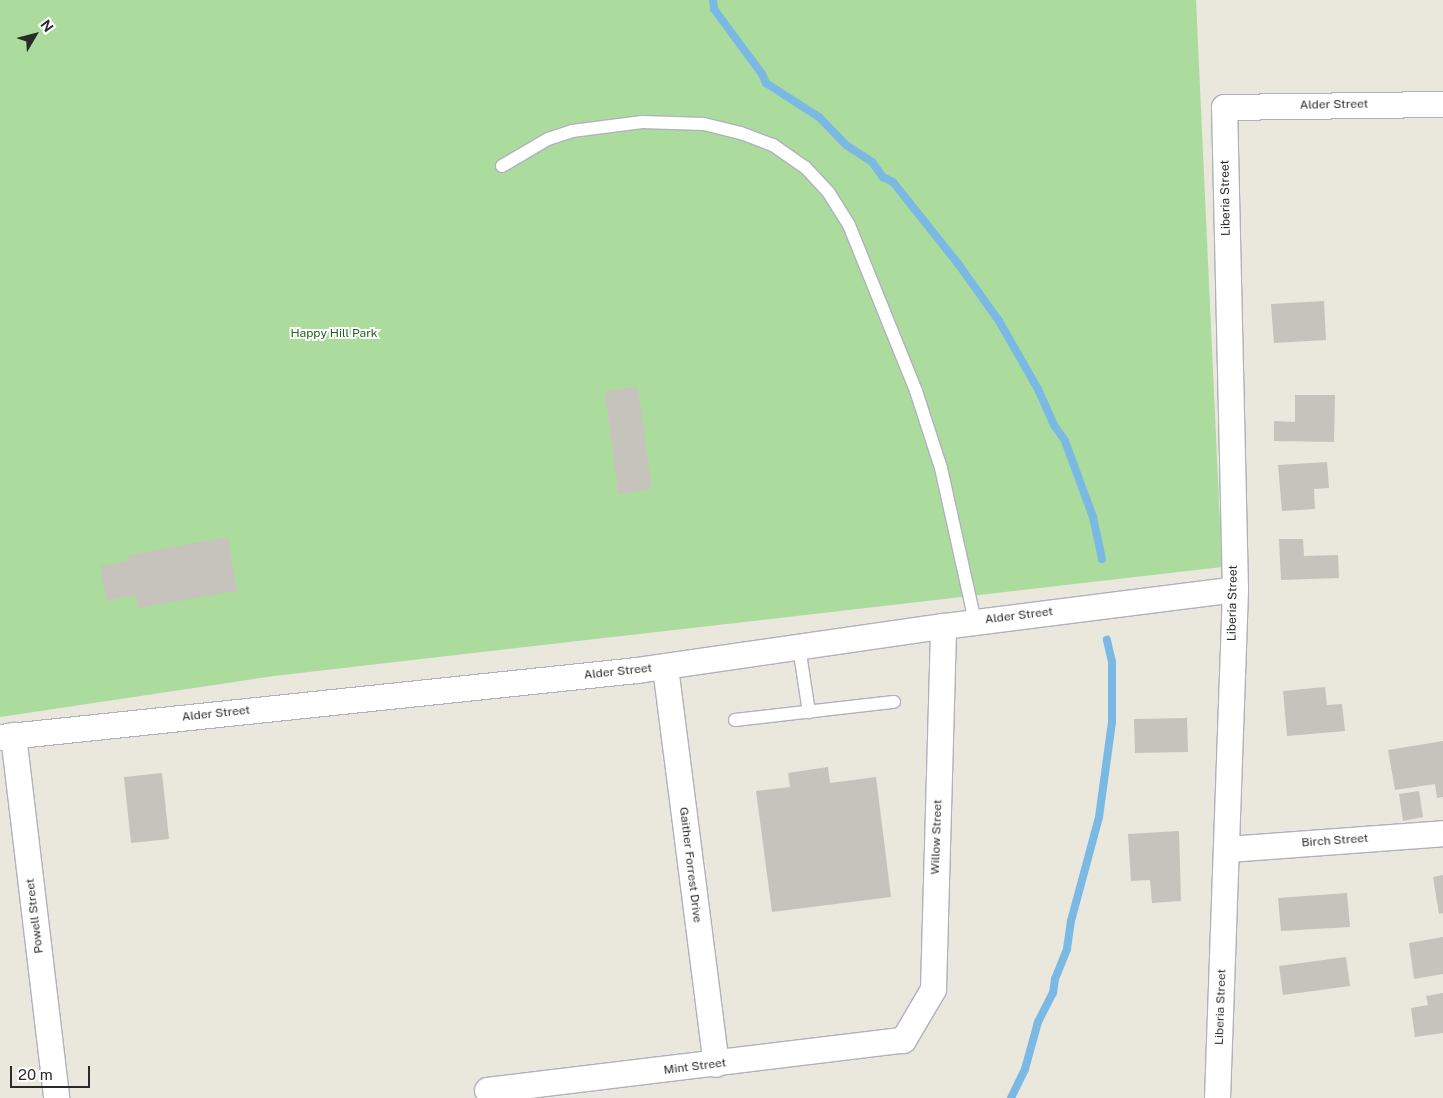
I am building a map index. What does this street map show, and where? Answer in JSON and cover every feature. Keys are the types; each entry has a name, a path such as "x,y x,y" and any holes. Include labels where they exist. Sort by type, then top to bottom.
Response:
{"street":[{"name":"Alder Street","path":"1224,107 1443,104"},
{"name":"Liberia Street","path":"1217,1098 1235,589 1224,107"},
{"name":"Alder Street","path":"6,736 664,666 943,626 1235,589"},
{"name":"Willow Street","path":"903,1040 933,989 943,626"},
{"name":"Gaither Forrest Drive","path":"664,666 716,1064"},
{"name":"Powell Street","path":"6,736 56,1098"},
{"name":"Birch Street","path":"1226,849 1443,833"},
{"name":"Mint Street","path":"487,1090 716,1064 903,1040"}],"lane":[{"path":"502,166 548,139 572,131 642,122 704,124 741,133 773,145 805,167 829,193 849,225 916,391 940,468 975,622"},
{"path":"799,647 809,712"},
{"path":"736,720 894,702"}],"green space":[{"name":"Happy Hill Park","path":"0,0 1196,0 1222,567 274,676 0,717"}],"building":[{"path":"1324,301 1326,340 1274,343 1271,304"},
{"path":"638,387 652,489 618,494 605,391"},
{"path":"1295,395 1335,395 1334,442 1274,441 1274,421 1295,422"},
{"path":"1327,462 1329,488 1314,489 1315,509 1282,511 1278,465"},
{"path":"228,537 237,591 138,608 136,595 106,601 100,566 129,561 128,555"},
{"path":"1279,539 1303,539 1304,556 1338,555 1339,578 1281,580"},
{"path":"1325,687 1327,705 1342,704 1345,731 1287,736 1283,691"},
{"path":"1187,718 1188,752 1135,753 1134,719"},
{"path":"1443,741 1443,797 1437,798 1435,784 1395,790 1388,750"},
{"path":"828,767 830,783 876,777 891,897 772,912 756,791 790,787 788,773"},
{"path":"162,773 169,839 131,843 124,777"},
{"path":"1419,791 1423,817 1403,821 1399,794"},
{"path":"1179,831 1181,901 1152,903 1150,880 1131,881 1128,834"},
{"path":"1443,875 1443,913 1439,914 1433,877"},
{"path":"1347,893 1350,927 1281,931 1278,898"},
{"path":"1443,937 1443,974 1414,979 1409,943"},
{"path":"1346,957 1350,986 1283,995 1279,966"},
{"path":"1443,993 1443,1033 1415,1037 1411,1008 1428,1005 1426,996"}],"waterway":[{"path":"713,0 714,9 762,74 766,83 819,117 846,145 872,162 883,177 893,182 959,265 999,321 1038,389 1054,425 1065,441 1093,517 1102,559"},
{"path":"1011,1098 1025,1069 1038,1022 1053,993 1055,979 1067,949 1071,921 1099,817 1112,722 1112,662 1107,640"}]}
